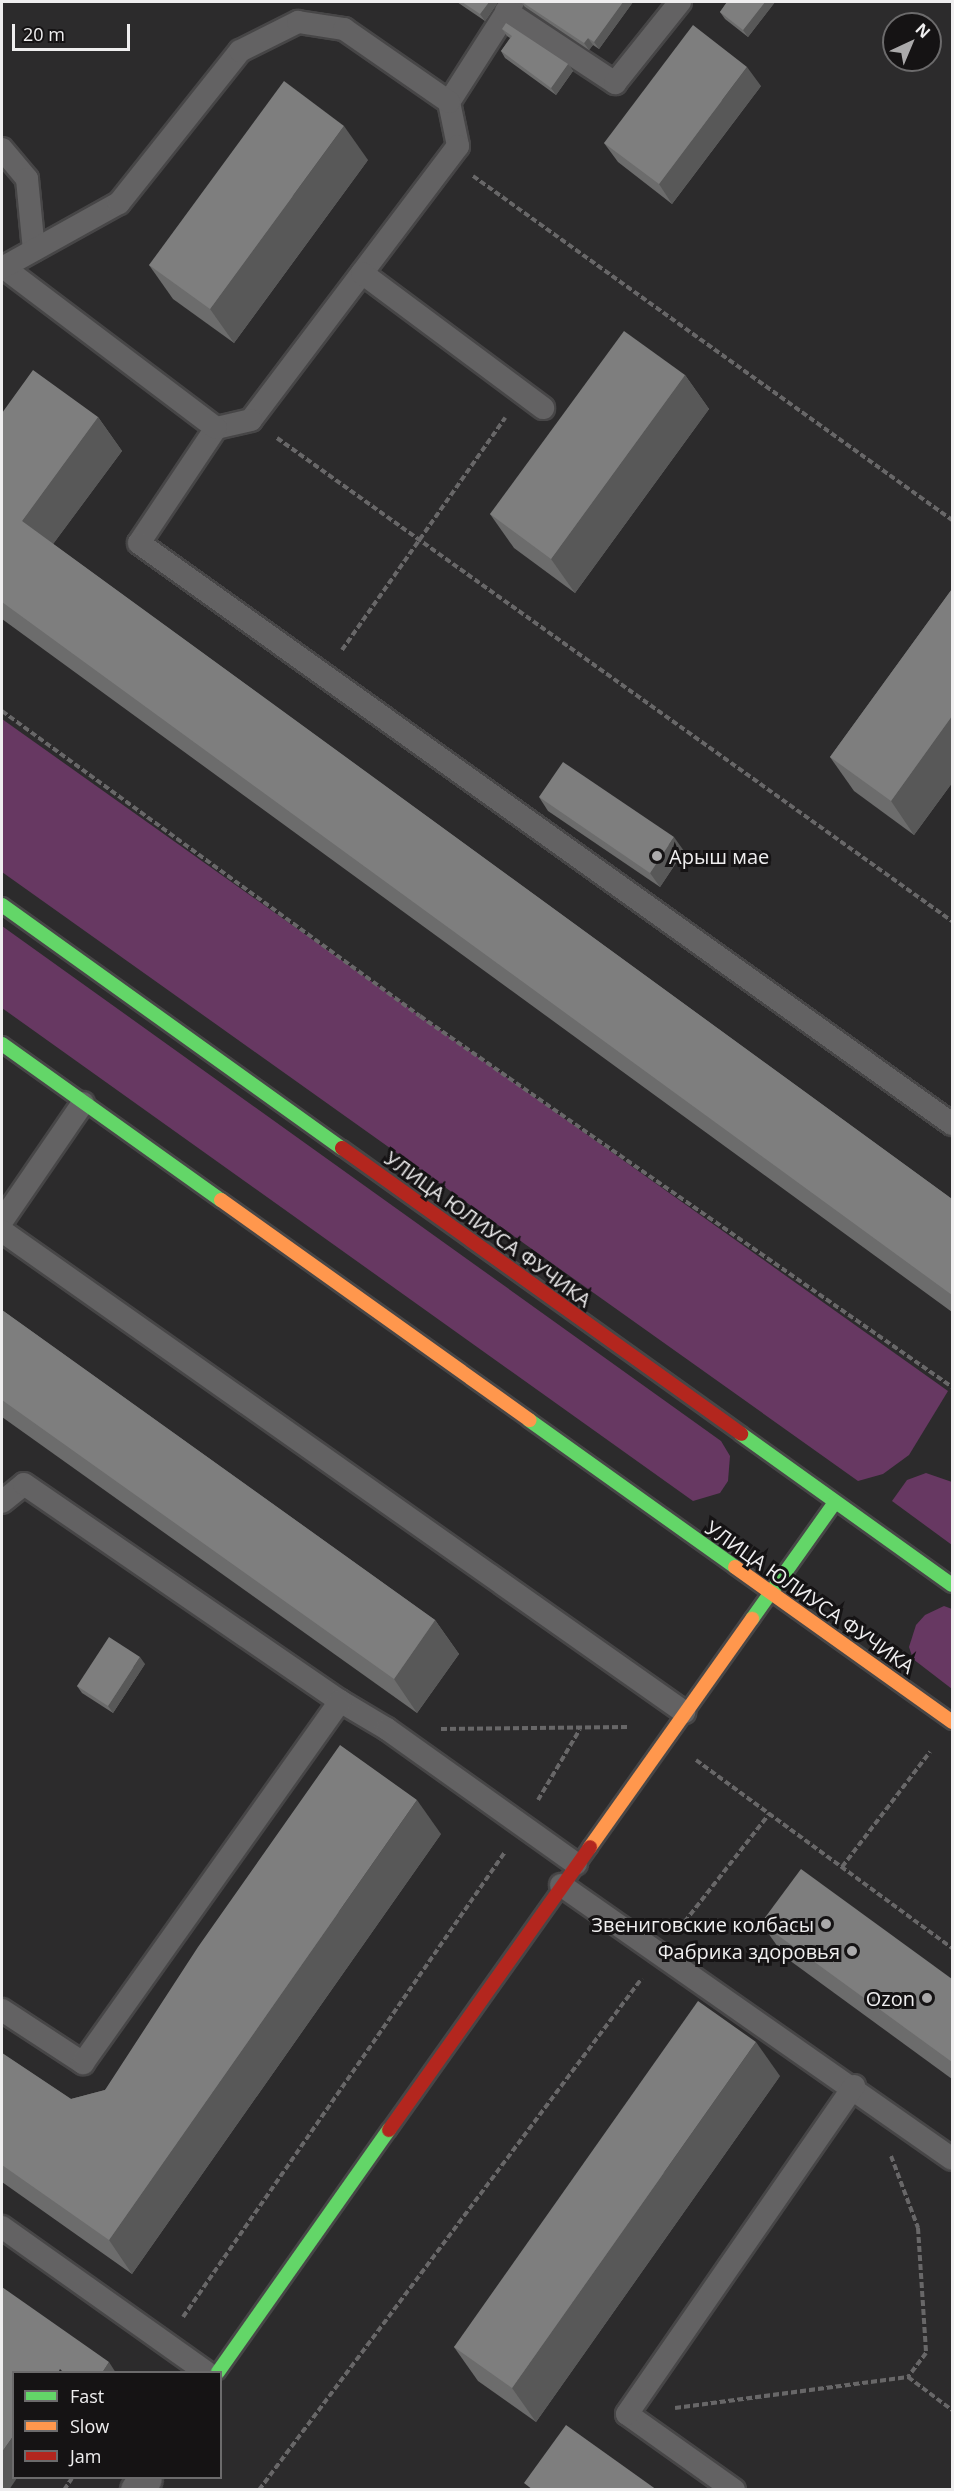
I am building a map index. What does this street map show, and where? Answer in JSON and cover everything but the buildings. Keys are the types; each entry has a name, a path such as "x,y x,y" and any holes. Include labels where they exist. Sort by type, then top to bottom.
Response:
{"main road":[{"name":"УЛИЦА ЮЛИУСА ФУЧИКА","path":"2,905 952,1585"},
{"name":"УЛИЦА ЮЛИУСА ФУЧИКА","path":"2,1044 952,1722"},
{"path":"219,2371 576,1863 836,1502"}],"lane":[{"path":"449,102 509,7 615,83 680,2"},
{"path":"216,428 2,267 119,203 240,51 298,22 344,29 449,102 458,146 251,420 216,428 139,543 952,1124"},
{"path":"2,149 27,179 33,250"},
{"path":"362,273 543,408"},
{"path":"2,1221 83,1103"},
{"path":"2,1231 684,1712"},
{"path":"2,1502 24,1484 340,1701 387,1729 576,1863"},
{"path":"2,2010 83,2063 340,1701"},
{"path":"561,1885 854,2086 952,2158"},
{"path":"734,2490 627,2414 854,2086"},
{"path":"2,2227 203,2371"}],"path":[{"path":"448,158 952,520"},
{"path":"324,675 522,393"},
{"path":"251,420 952,921"},
{"path":"2,711 420,1016 952,1387"},
{"path":"387,1729 640,1727 666,1738 952,1948"},
{"path":"164,2343 523,1826 580,1728"},
{"path":"842,1866 932,1750"},
{"path":"260,2490 660,1953 770,1813"},
{"path":"890,2153 918,2228 926,2354 908,2377"},
{"path":"627,2414 908,2377 952,2410"}],"shaded area":[{"path":"2,719 948,1391 909,1455 883,1474 858,1481 2,872"},
{"path":"2,926 721,1441 730,1456 728,1481 720,1493 693,1501 2,1008"},
{"path":"926,1473 952,1482 952,1545 892,1501 907,1480"},
{"path":"944,1606 952,1609 952,1689 913,1659 909,1647 916,1625 925,1615"}],"traffic: fast":[{"path":"2,905 342,1148"},
{"path":"2,1044 221,1200"},
{"path":"529,1420 735,1567"},
{"path":"741,1434 952,1585"},
{"path":"752,1619 835,1502"},
{"path":"219,2371 389,2130"}],"traffic: slow":[{"path":"221,1200 529,1420"},
{"path":"735,1567 952,1722"},
{"path":"590,1847 752,1619"}],"traffic: jam":[{"path":"342,1148 741,1434"},
{"path":"389,2130 590,1847"}],"place":[{"name":"Арыш мае","path":"657,856"},
{"name":"Звениговские колбасы","path":"826,1924"},
{"name":"Фабрика здоровья","path":"852,1951"},
{"name":"Ozon","path":"927,1998"}]}
